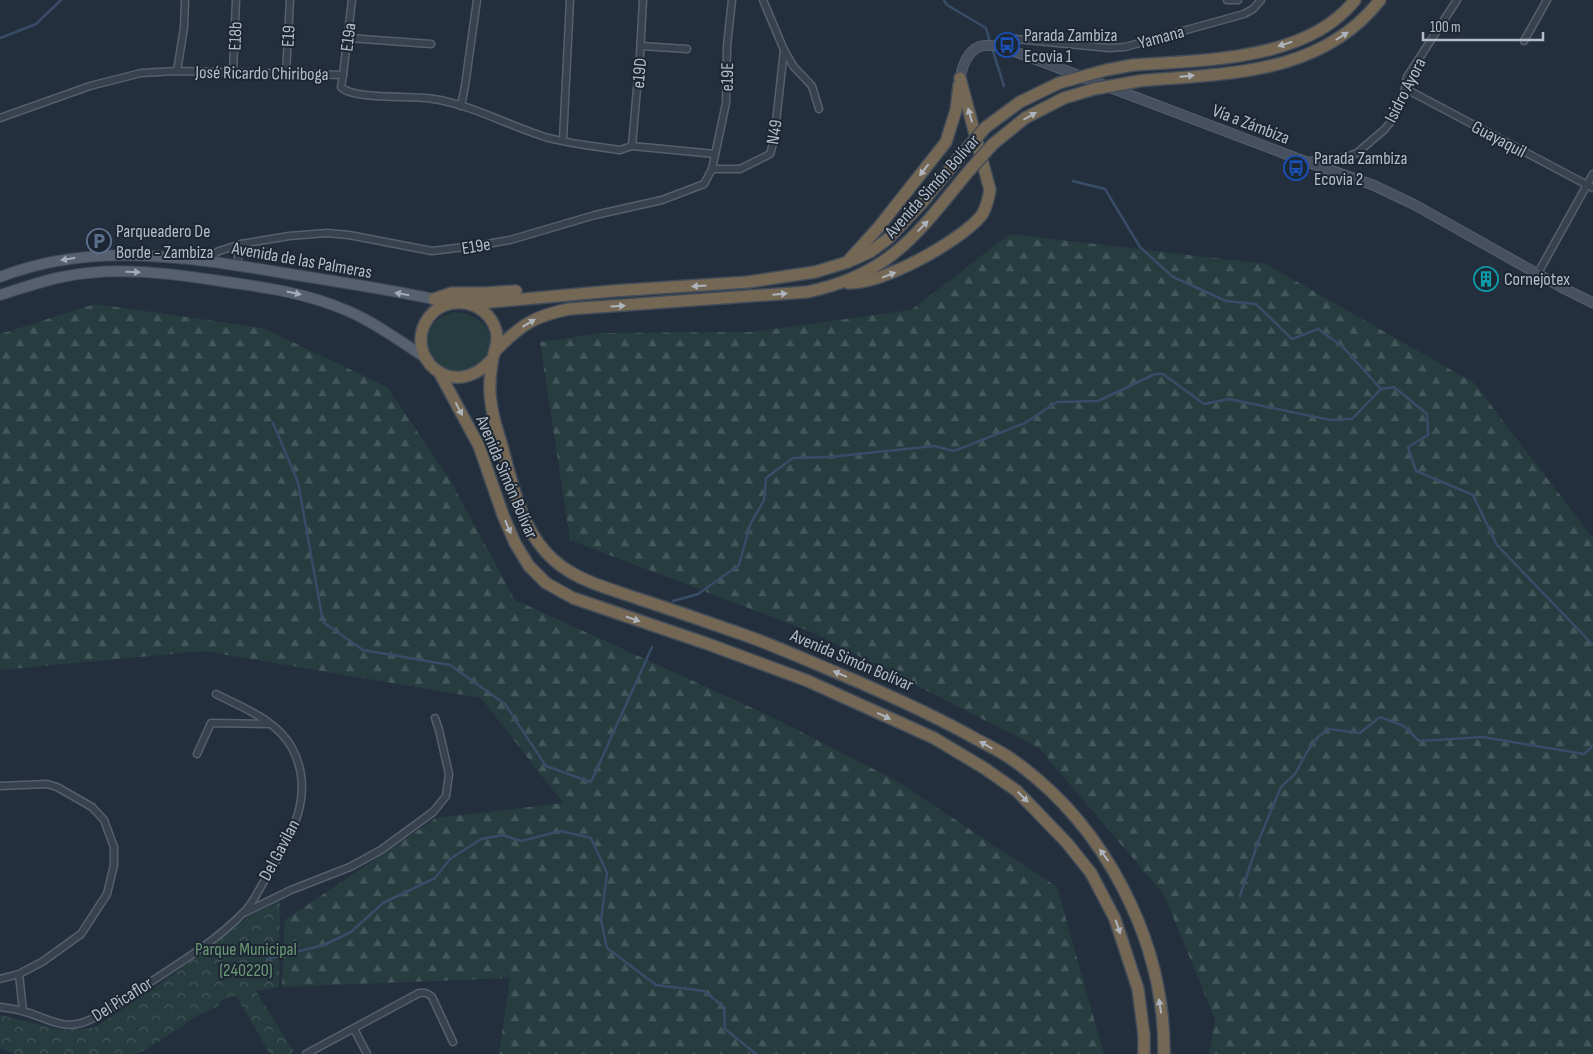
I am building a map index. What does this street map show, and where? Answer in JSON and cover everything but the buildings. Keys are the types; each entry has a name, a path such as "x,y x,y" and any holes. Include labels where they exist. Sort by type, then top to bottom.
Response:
{"highway":[{"name":"Avenida Simón Bolívar","path":"470,304 612,291 770,280 815,272 848,262 870,252 889,238 922,203 986,127 1020,102 1059,83 1106,70 1133,65 1207,60 1259,52 1289,43 1308,36 1328,25 1355,0"},
{"name":"Avenida Simón Bolívar","path":"1164,1054 1164,1035 1160,1004 1149,953 1134,911 1112,866 1081,823 1049,791 1010,759 941,718 903,701 754,638 584,580 550,558 538,544 524,518 512,483 491,403 494,355 513,333 530,321 569,309 807,292 842,283 872,270 893,256 926,224 993,144 1025,118 1064,98 1094,89 1139,81 1241,71 1291,62 1319,51 1351,30 1380,0"},
{"path":"848,262 878,228 946,142 956,110 960,78"},
{"path":"842,283 863,282 898,271 963,232 982,215 988,203 990,190 960,78"},
{"path":"434,299 452,293 596,287 612,291"},
{"path":"450,303 470,304 481,309 490,317 495,327 497,339 494,355 482,370 468,377 453,378 439,372 426,358 422,348 421,336 424,325 430,315 439,308 450,303"},
{"name":"Avenida Simón Bolívar","path":"439,372 479,446 503,515 515,543 529,566 546,583 573,598 708,644 808,681 934,738 984,768 1017,791 1067,844 1091,873 1115,919 1138,990 1144,1035 1144,1054"}],"main road":[{"name":"Avenida de las Palmeras","path":"0,277 55,261 89,256 161,256 202,260 450,303"},
{"name":"Avenida de las Palmeras","path":"0,295 62,277 100,272 174,275 242,284 298,294 333,305 382,329 426,358"}],"street":[{"path":"176,71 183,37 185,0"},
{"name":"E18b","path":"233,72 236,0"},
{"name":"E19","path":"286,73 290,0"},
{"name":"E19a","path":"343,75 352,0"},
{"path":"461,106 477,0"},
{"path":"563,140 570,0"},
{"name":"e19D","path":"632,146 643,0"},
{"name":"e19E","path":"704,184 712,169 726,103 727,46 732,0"},
{"path":"763,0 784,50 794,67 812,86 820,109"},
{"path":"1227,0 1238,0"},
{"name":"Yamana","path":"996,45 1001,40 1015,39 1101,48 1125,46 1244,14 1253,9 1261,0"},
{"name":"Isidro Ayora","path":"1304,161 1325,161 1357,153 1385,129 1394,118 1406,89 1407,77 1457,0"},
{"path":"1524,41 1547,0"},
{"path":"348,38 431,44"},
{"path":"960,78 966,57 974,49 985,44 996,45"},
{"name":"Vía a Zámbiza","path":"996,45 1304,161 1373,185 1415,205 1593,303"},
{"path":"641,46 687,49"},
{"name":"N49","path":"712,169 740,169 770,154 774,140 784,50"},
{"name":"José Ricardo Chiriboga","path":"0,118 90,86 151,72 343,75 341,86 347,92 433,98 461,106 522,129 563,140 620,150 632,146 715,154"},
{"name":"Guayaquil","path":"1406,89 1590,187"},
{"path":"1538,273 1590,187 1593,174"},
{"name":"E19e","path":"202,260 219,250 241,244 289,236 327,233 349,235 420,249 448,250 510,240 595,215 662,200 704,184"},
{"path":"238,266 238,254 241,244"},
{"name":"Del Gavilan","path":"213,940 245,912 289,838 299,812 302,789 299,764 292,747 281,732 271,724 216,694"},
{"path":"245,912 291,890 350,867 380,850 433,812 446,796 449,774 435,718"},
{"path":"197,754 211,723 271,724"},
{"path":"0,786 47,784 57,787 92,807 104,820 114,847 114,865 107,894 81,934 42,962 18,974 0,979"},
{"name":"Del Picaflor","path":"0,1007 23,1011 65,1025 85,1023 213,940"},
{"path":"18,974 23,1011"},
{"path":"306,1054 419,993 428,993 432,997 452,1042"},
{"path":"354,1029 368,1054"}],"green space":[{"path":"1010,234 1266,264 1474,383 1593,538 1593,1054 1209,1054 1215,1019 1164,895 1039,748 814,633 570,540 540,342 601,333 752,332 911,310"},
{"path":"95,304 263,328 387,387 450,480 515,600 770,716 897,781 1057,887 1104,1054 499,1054 510,978 282,987 285,920 436,818 563,803 481,698 203,651 0,670 0,334"},
{"path":"454,312 468,315 481,322 489,333 491,340 490,353 485,363 458,377 430,362 427,344 428,331 432,325 437,320"},
{"name":"Parque Municipal (240220)","path":"280,900 279,987 256,991 294,1052 291,1054 270,1054 236,996 223,999 217,1007 197,1016 136,1054 15,1054 0,1048 0,1015 62,1030 94,1028 163,982 247,918"}],"waterway":[{"path":"0,38 36,24 61,0"},
{"path":"944,0 947,5 986,28 990,43"},
{"path":"992,48 1004,86"},
{"path":"1073,181 1105,189 1140,247 1173,277 1226,301 1256,304 1292,339 1318,329 1343,347 1381,389 1394,387 1427,414 1428,435 1408,447 1416,471 1473,495 1497,545 1593,645"},
{"path":"673,601 698,594 739,565 750,525 764,500 766,478 793,458 830,457 934,446 954,451 1025,423 1057,402 1098,401 1155,374 1163,374 1204,404 1229,399 1330,420 1352,419 1381,389"},
{"path":"273,423 298,482 323,622 363,650 450,665 505,704 546,766 591,782 652,647"},
{"path":"1240,896 1258,842 1281,787 1295,774 1318,737 1329,729 1360,733 1380,717 1404,726 1419,741 1483,737 1584,754 1593,746"},
{"path":"267,959 324,945 351,932 383,903 435,878 450,859 481,839 503,835 521,841 561,831 591,838 607,873 601,920 607,948 656,985 704,991 724,1007 725,1029 756,1054"}],"place":[{"name":"Parada Zambiza Ecovia 1","path":"1007,45"},
{"name":"Parada Zambiza Ecovia 2","path":"1296,168"},
{"name":"Parqueadero De Borde - Zambiza","path":"99,241"},
{"name":"Cornejotex","path":"1486,279"}]}
